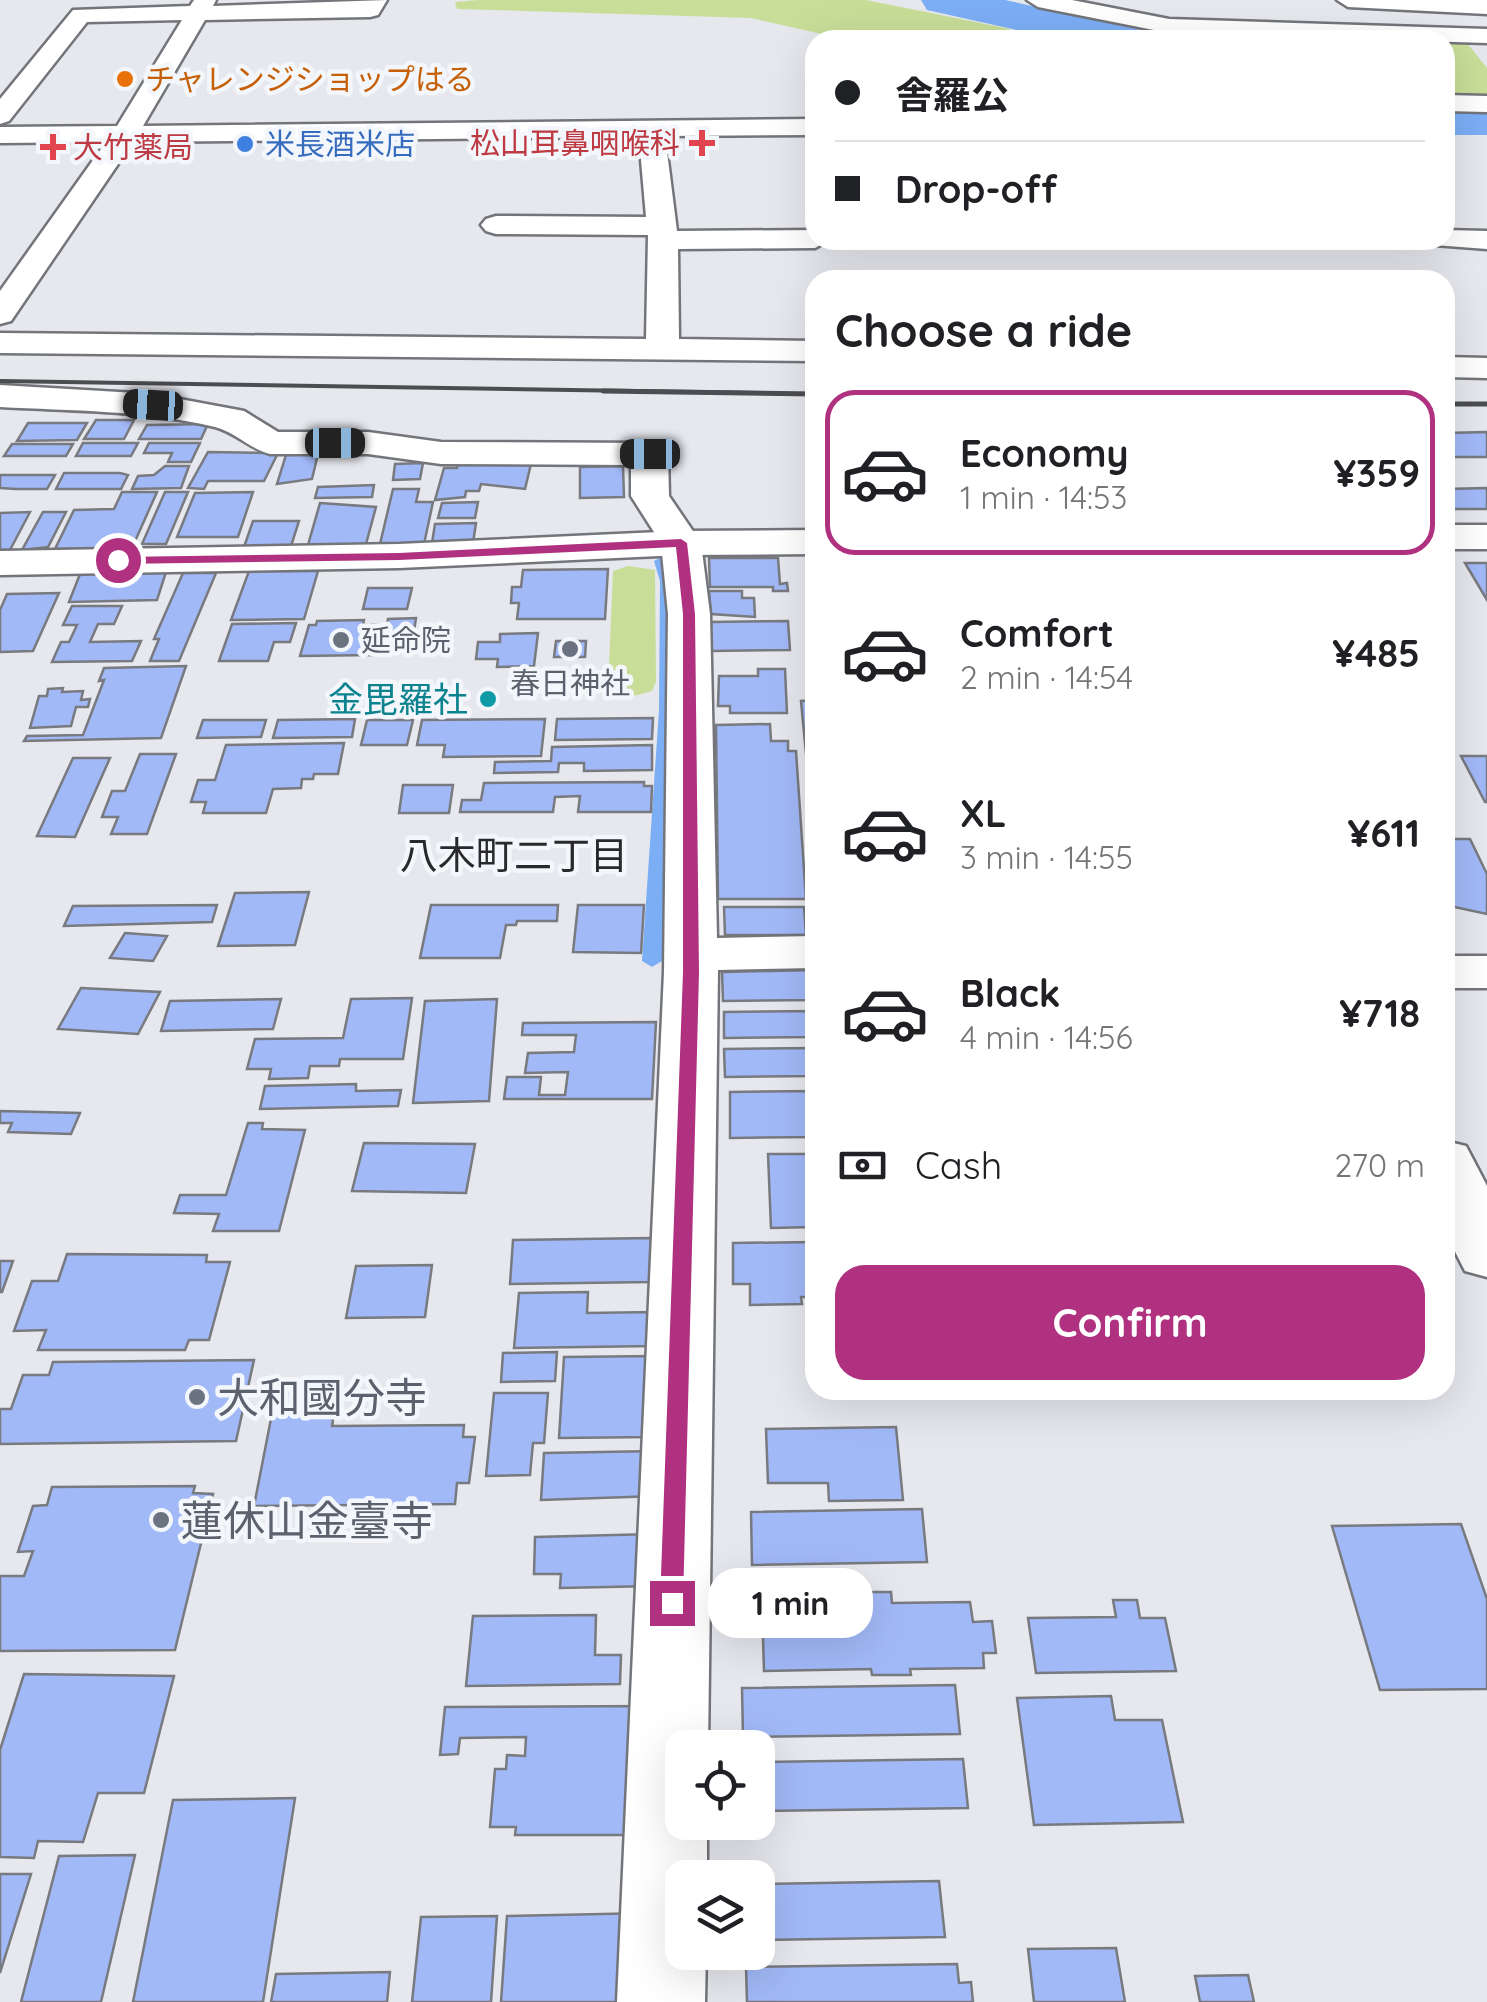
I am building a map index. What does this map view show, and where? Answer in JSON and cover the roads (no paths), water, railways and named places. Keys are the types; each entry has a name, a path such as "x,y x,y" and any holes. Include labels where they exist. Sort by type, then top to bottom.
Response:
{"main road":[{"path":"0,116 82,15 201,6 370,10 376,0"},
{"path":"1348,0 1487,7"},
{"path":"1028,3 1067,6 1169,26 1296,30"},
{"path":"1028,3 1132,30"},
{"path":"0,314 124,134 201,6"},
{"path":"1067,6 1060,10 1143,30"},
{"path":"1455,35 1487,36"},
{"path":"14,64 41,64"},
{"path":"1455,103 1487,104"},
{"path":"0,135 805,127"},
{"path":"651,128 644,166 662,233 662,349"},
{"path":"496,225 805,238"},
{"path":"1455,239 1487,240"},
{"path":"0,343 805,351"},
{"path":"1455,367 1487,368"},
{"path":"0,396 153,405 231,419 270,442 368,443 442,452 650,454 650,496 681,543 689,614 691,954 661,2002"},
{"path":"1455,537 1487,537"},
{"path":"0,563 399,556 681,543 805,542"},
{"path":"691,954 805,952"},
{"path":"1455,972 1487,972"},
{"path":"1455,1183 1487,1256"}],"waterway":[{"path":"943,0 1079,30"},
{"path":"1455,119 1487,119"},
{"path":"652,961 667,710 667,581 661,561"}],"railway":[{"path":"0,381 760,393"},
{"path":"603,391 805,394"},
{"path":"1455,404 1487,404"}],"place":[{"name":"チャレンジショップはる","path":"125,79"},
{"name":"松山耳鼻咽喉科","path":"702,143"},
{"name":"米長酒米店","path":"245,144"},
{"name":"大竹薬局","path":"53,147"},
{"name":"延命院","path":"341,640"},
{"name":"春日神社","path":"570,649"},
{"name":"金毘羅社","path":"488,699"},
{"name":"大和國分寺","path":"197,1397"},
{"name":"蓮休山金臺寺","path":"161,1520"}],"district":[{"name":"八木町二丁目","path":"514,855"}]}
